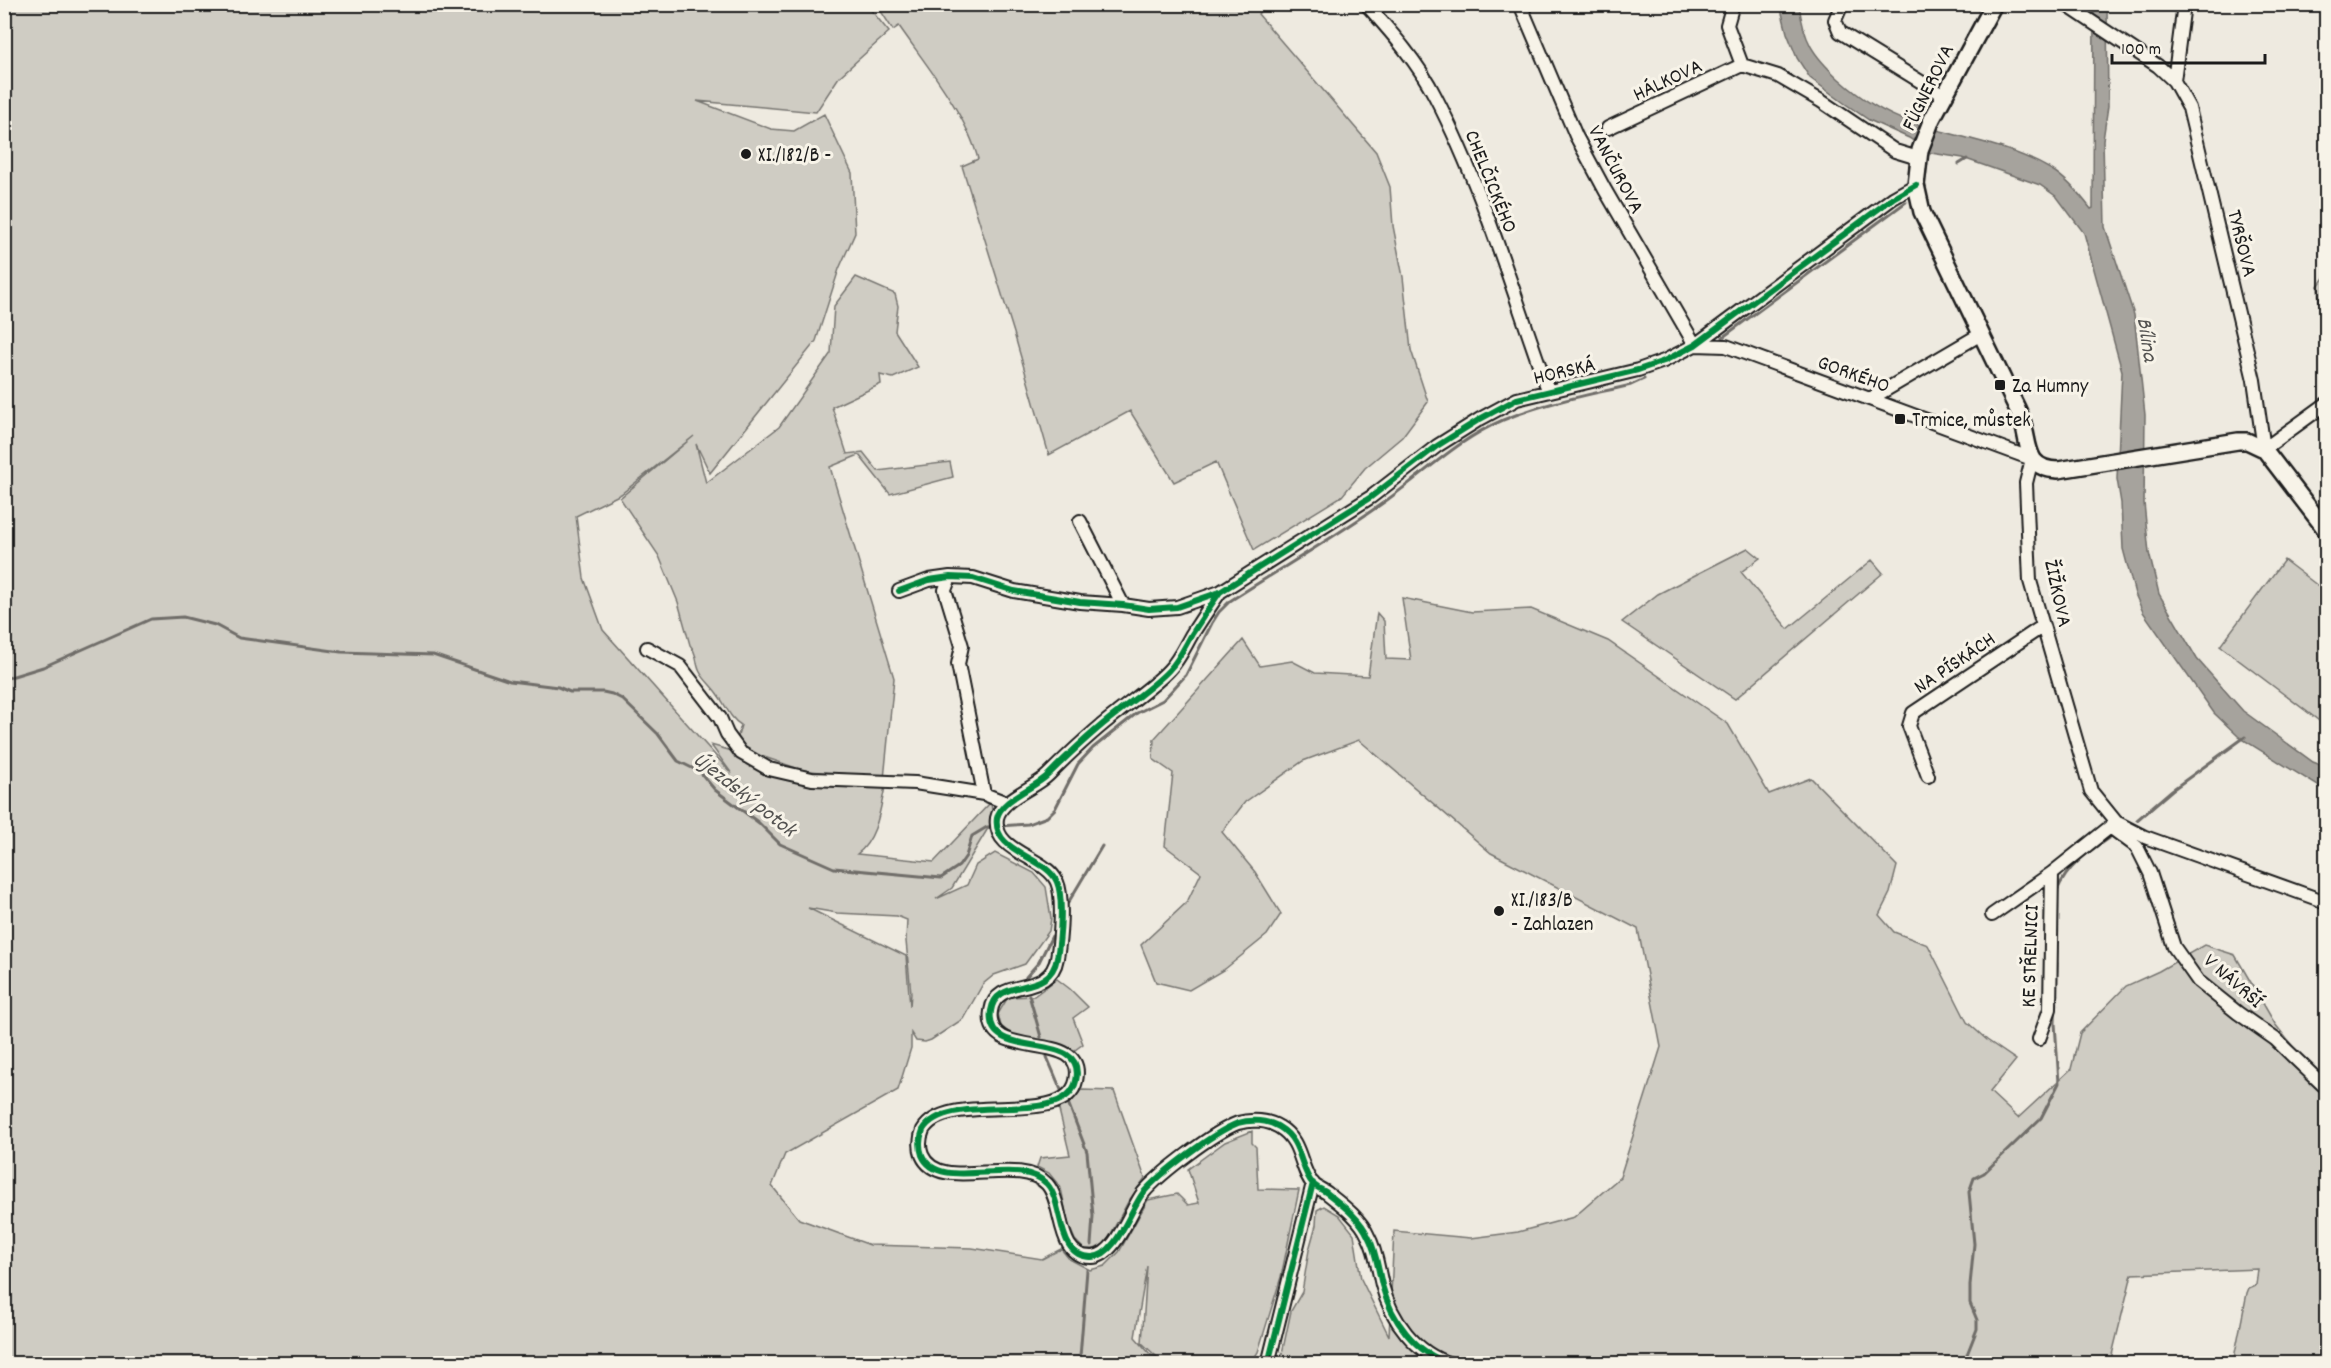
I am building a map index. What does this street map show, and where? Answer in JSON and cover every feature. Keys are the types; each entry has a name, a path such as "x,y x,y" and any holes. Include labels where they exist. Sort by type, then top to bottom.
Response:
{"main road":[{"name":"FÜGNEROVA","path":"1919,154 1932,119 1994,4"},
{"name":"ŽIŽKOVA","path":"1919,154 1916,185 1922,212 2022,420 2032,459"},
{"path":"2032,459 2043,468 2052,470 2238,441 2247,441 2264,449"},
{"name":"TYRŠOVA","path":"2264,449 2326,530"}],"street":[{"name":"CHELČICKÉHO","path":"1366,4 1395,36 1434,94 1473,181 1548,390"},
{"name":"VANČUROVA","path":"1520,4 1576,136 1695,345"},
{"path":"1733,4 1727,25 1742,65 1778,76 1821,101 1895,151 1919,154"},
{"path":"1842,4 1835,20 1840,32 1944,96"},
{"name":"TYRŠOVA","path":"2065,4 2158,66 2174,81 2189,108 2254,380 2264,449"},
{"path":"2174,81 2184,4"},
{"name":"HÁLKOVA","path":"1608,128 1742,65"},
{"name":"HORSKÁ","path":"1220,592 1371,497 1437,446 1517,399 1638,370 1664,361 1695,345 1893,198 1916,185"},
{"path":"1870,399 1981,334"},
{"name":"GORKÉHO","path":"1695,345 1726,346 2032,459"},
{"path":"2264,449 2326,404"},
{"name":"ŽIŽKOVA","path":"2032,459 2026,483 2030,581 2091,791 2113,825 2326,902"},
{"path":"1080,521 1123,605"},
{"path":"899,591 929,580 950,576 974,578 1014,591 1080,602 1149,609 1177,607 1220,592"},
{"path":"950,576 945,590 962,646 958,664 984,794"},
{"path":"1220,592 1204,614 1173,667 1068,753 1043,780 1007,803 997,819 998,833 1009,845 1048,868 1059,884 1060,916 1055,968 1046,978 1034,985 1012,988 1000,993 991,1010 992,1024 1000,1035 1012,1042 1050,1047 1066,1053 1074,1063 1077,1076 1074,1087 1069,1095 1058,1101 1041,1105 942,1114 925,1127 920,1139 922,1155 930,1165 939,1170 958,1173 1018,1171 1032,1173 1044,1180 1052,1191 1066,1242 1075,1252 1090,1258 1104,1254 1113,1245 1142,1194 1222,1131 1236,1124 1260,1120 1278,1126 1293,1139 1313,1184 1354,1215 1368,1235 1383,1291 1402,1331 1419,1347 1451,1364"},
{"name":"NA PÍSKÁCH","path":"1928,776 1909,726 1913,713 2043,626"},
{"path":"647,648 680,666 720,718 727,734 741,753 769,769 812,779 915,783 984,794 1007,803"},
{"name":"KE STŘELNICI","path":"1992,915 2052,873 2113,825"},
{"name":"V NÁVRŠÍ","path":"2113,825 2137,847 2151,873 2174,947 2198,981 2275,1039 2323,1085"},
{"name":"KE STŘELNICI","path":"2039,1039 2050,1009 2052,873"},
{"path":"1268,1364 1313,1184"}],"shaded area":[{"path":"1172,4 1265,5 1258,14 1376,152 1390,187 1393,226 1403,277 1411,350 1428,402 1402,437 1365,468 1342,496 1254,550 1216,462 1174,482 1130,411 1049,455 962,166 978,159 972,142 955,107 933,73 899,26 893,30 877,5 1169,5 1170,7"},
{"path":"5,5 867,5 889,32 839,77 816,112 697,101 771,129 794,131 824,114 852,173 855,233 839,269 816,341 710,473 696,444 706,483 779,427 831,353 834,306 856,277 895,294 898,306 895,331 918,367 893,378 880,375 881,384 832,407 847,454 863,452 878,471 950,462 953,477 890,494 859,455 830,467 894,678 884,779 802,770 735,747 741,725 731,716 700,672 678,602 659,556 620,498 694,436 621,494 576,516 584,578 603,630 732,774 711,745 739,753 757,764 885,787 873,832 864,848 857,854 934,862 991,802 993,820 952,888 936,899 967,885 976,865 995,853 1034,873 1046,887 1051,918 1049,931 1025,964 994,975 983,984 963,1019 931,1040 916,1041 911,1033 911,1048 898,1090 785,1154 772,1186 799,1219 870,1245 972,1248 1042,1259 1061,1249 1069,1259 1090,1270 1105,1266 1119,1252 1148,1200 1177,1194 1188,1205 1199,1203 1188,1169 1225,1142 1252,1131 1252,1143 1256,1147 1258,1189 1299,1190 1281,1277 1258,1352 1251,1363 5,1364","holes":["808,908 837,913 897,916 907,920 910,1006 906,956","1147,1266 1142,1343 1156,1356 1151,1355 1135,1337"]},
{"path":"1780,5 1799,5 1807,38 1816,54 1839,79 1872,104 1909,122 2000,147 2035,161 2063,178 2091,209 2093,208 2094,5 2107,5 2108,106 2103,140 2105,227 2134,315 2145,415 2144,503 2149,553 2159,594 2197,659 2243,711 2313,762 2326,767 2326,791 2239,737 2214,713 2143,612 2135,594 2123,549 2121,503 2117,479 2122,371 2084,233 2057,197 2040,185 1963,158 1931,153 1909,138 1869,120 1810,78 1797,58 1787,33"},
{"path":"2326,275 2326,323 2319,301 2318,286"},
{"path":"1748,548 1760,558 1741,572 1788,629 1872,560 1883,573 1735,699 1622,622 1658,594"},
{"path":"2284,560 2326,592 2326,726 2220,646"},
{"path":"1402,598 1472,612 1531,609 1608,641 1728,724 1769,794 1811,778 1897,866 1890,893 1879,915 1894,932 1928,945 1967,1022 1987,1040 2016,1060 1990,1092 2018,1118 2071,1069 2080,1033 2126,986 2159,971 2204,945 2235,955 2275,1024 2323,1085 2326,1083 2326,1363 2233,1363 2247,1293 2249,1288 2256,1285 2258,1269 2132,1274 2110,1363 1280,1363 1291,1311 1302,1292 1317,1210 1324,1206 1339,1215 1354,1234 1361,1279 1389,1336 1394,1231 1471,1238 1518,1232 1574,1217 1620,1177 1661,1047 1638,929 1491,853 1359,740 1303,761 1245,802 1222,832 1255,872 1281,914 1267,935 1225,969 1189,990 1156,982 1141,945 1187,902 1201,873 1165,846 1173,773 1153,759 1154,739 1243,640 1260,666 1292,661 1315,673 1368,676 1377,613 1384,621 1386,659 1411,660"},
{"path":"1057,979 1088,1007 1073,1018 1083,1044 1075,1050 1011,1034 1001,1026 998,1014 1008,997 1034,996"},
{"path":"1081,1090 1114,1091 1145,1178 1128,1202 1106,1243 1095,1249 1084,1249 1075,1240 1068,1223 1061,1188 1049,1173 1037,1167 1040,1158 1070,1155 1058,1106 1071,1102"}],"waterway":[{"name":"Újezdský potok","path":"1959,164 1967,159"},
{"name":"Újezdský potok","path":"1723,337 1906,202"},
{"name":"Újezdský potok","path":"999,826 1028,824 1047,817 1055,809 1078,764 1093,748 1137,713 1163,700 1186,675 1212,623 1230,601 1368,513 1457,446 1487,428 1534,409 1631,385 1644,379"},
{"name":"Újezdský potok","path":"4,679 43,667 151,619 183,617 215,625 239,638 341,652 433,655 510,681 558,687 570,692 612,694 622,699 658,734 678,761 700,772 715,790 759,823 780,844 834,868 941,878 959,866 966,856 972,836 987,827 993,827"},
{"path":"2137,820 2172,790 2245,737"},
{"path":"2057,891 2073,866 2088,852 2113,835"},
{"path":"1068,903 1102,846"},
{"path":"1026,977 1039,962 1052,936"},
{"path":"1943,1364 1949,1360 1966,1357 1977,1329 1977,1320 1970,1303 1974,1244 1969,1192 1974,1178 1984,1173 2041,1118 2059,1083 2055,1023 2057,963"},
{"path":"1029,995 1041,1037"},
{"path":"1047,1057 1061,1090"},
{"path":"1069,1105 1087,1152 1093,1216 1091,1245"},
{"path":"1076,1364 1080,1357 1087,1270"}],"cycle path":[{"path":"899,591 929,580 950,577 973,578 1014,591 1080,602 1149,609 1177,607 1220,592 1371,497 1437,446 1517,399 1638,370 1664,361 1695,345 1893,198 1916,185"},
{"path":"1220,592 1169,670 1090,735 1042,780 1011,799 997,818 998,830 1003,839 1011,847 1051,873 1057,882 1061,920 1057,958 1052,971 1044,979 1002,993 995,1000 991,1011 993,1027 1003,1037 1067,1054 1075,1064 1076,1081 1067,1095 1051,1103 1029,1107 979,1109 936,1118 923,1130 920,1142 921,1152 931,1166 945,1172 961,1174 1018,1172 1034,1175 1047,1184 1053,1193 1066,1240 1072,1249 1080,1255 1092,1257 1101,1255 1115,1241 1143,1193 1188,1154 1215,1135 1238,1123 1248,1121 1270,1123 1287,1133 1297,1147 1305,1171 1313,1184 1344,1207 1365,1229 1373,1247 1386,1298 1406,1333 1426,1352 1451,1364"},
{"path":"1268,1364 1313,1183"}],"place":[{"name":"XI./182/B -","path":"746,154"},
{"name":"Za Humny","path":"2000,385"},
{"name":"Trmice, můstek","path":"1900,419"},
{"name":"XI./183/B - Zahlazen","path":"1499,911"}],"water label":[{"name":"Bílina","path":"2149,339"}]}
